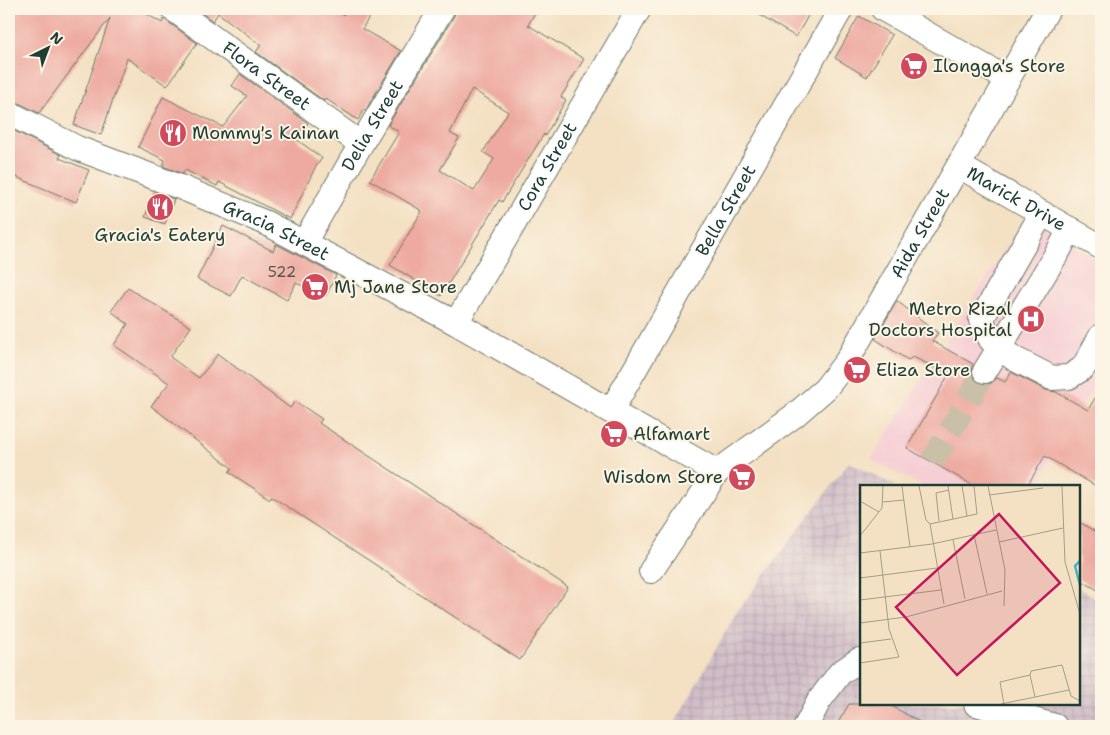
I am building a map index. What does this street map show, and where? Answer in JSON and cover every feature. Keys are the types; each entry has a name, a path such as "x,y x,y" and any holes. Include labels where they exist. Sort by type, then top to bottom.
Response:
{"street":[{"name":"Flora Street","path":"173,9 361,144"},
{"name":"Delia Street","path":"304,243 442,9"},
{"name":"Cora Street","path":"456,323 639,9"},
{"name":"Bella Street","path":"611,411 841,9"},
{"path":"883,9 1008,79"},
{"name":"Aida Street","path":"651,571 718,472 796,415 825,389 847,361 1048,9"},
{"name":"Gracia Street","path":"9,114 78,148 180,187 266,223 456,323 718,472"},
{"name":"Marick Drive","path":"959,166 1101,247"},
{"path":"1042,213 981,320 991,340 1000,348 1013,358 1052,378 1069,377 1083,368 1101,336"},
{"path":"985,371 1070,229"},
{"path":"806,726 820,701 840,673 860,660"},
{"path":"980,705 1055,726"}],"shaded area":[{"name":"Metro Rizal Doctors Hospital","path":"1026,216 1101,263 1101,374 1036,485 920,485 871,459"},
{"path":"849,462 893,485 860,485 860,705 1080,705 1080,589 1101,602 1101,726 673,726 736,613"}],"building":[{"path":"18,9 138,9 162,23 164,19 197,43 167,86 127,58 101,135 74,125 110,18 39,113 9,99 9,21"},
{"path":"196,9 332,9 343,15 347,9 374,9 362,29 401,51 358,120 326,99 324,101 256,52 261,45 218,13 213,21"},
{"path":"456,9 537,9 528,25 584,59 561,97 566,100 545,136 544,134 502,202 499,200 441,296 390,265 422,211 370,180 399,132 388,125 454,16","holes":["472,89 508,112 483,152 494,159 474,191 440,170 459,138 450,133"]},
{"path":"749,9 812,9 796,37"},
{"path":"859,16 892,35 867,77 835,58"},
{"path":"240,74 308,123 296,139 322,158 315,168 290,219 219,182 217,186 185,170 183,174 163,166 165,160 138,147 163,97 223,127 247,96 232,86"},
{"path":"9,128 61,155 59,158 89,170 76,202 9,174"},
{"name":"Gracia's Eatery","path":"154,192 174,199 165,224 145,217"},
{"path":"223,226 273,251 276,244 336,275 326,296 296,283 287,300 242,275 231,296 197,279"},
{"path":"128,288 191,327 170,357 199,378 218,354 290,408 295,401 322,419 319,423 568,587 520,660 271,496 270,499 229,472 232,468 151,406 169,383 114,345 128,324 111,311"},
{"path":"897,301 938,333 932,341 973,364 971,370 973,377 978,383 985,385 997,378 1005,382 1011,372 1046,390 1056,392 1088,410 1101,388 1101,489 1045,456 1028,485 972,485 907,448 949,374 913,357 908,360 875,339"},
{"path":"1080,523 1101,535 1101,592 1080,580"},
{"path":"849,704 860,704 890,705 927,726 836,726"}],"tunnel":[{"path":"932,462 985,371"}],"place":[{"name":"Ilongga's Store","path":"914,66"},
{"name":"Mommy's Kainan","path":"173,133"},
{"name":"Gracia's Eatery","path":"160,207"},
{"name":"Mj Jane Store","path":"315,287"},
{"name":"Metro Rizal Doctors Hospital","path":"1031,319"},
{"name":"Eliza Store","path":"857,370"},
{"name":"Alfamart","path":"614,434"},
{"name":"Wisdom Store","path":"742,477"}]}
